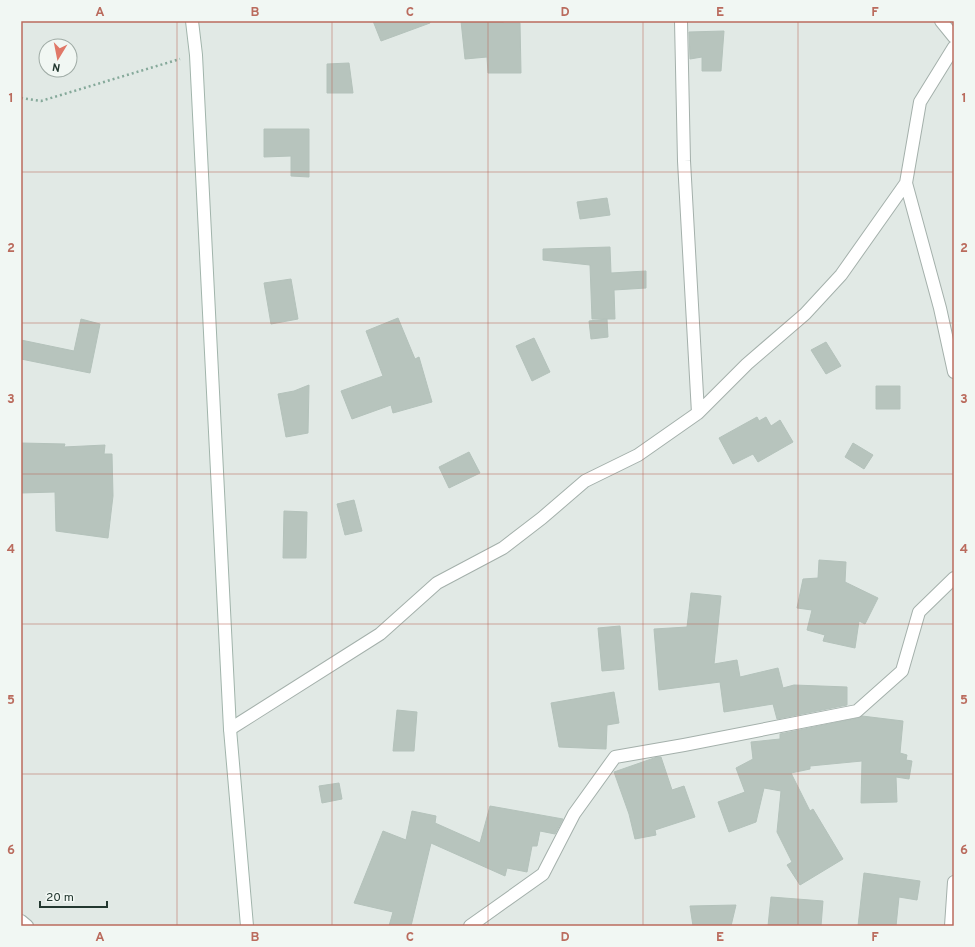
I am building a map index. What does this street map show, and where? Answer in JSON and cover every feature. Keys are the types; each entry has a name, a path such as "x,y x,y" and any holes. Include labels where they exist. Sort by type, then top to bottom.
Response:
{"street":[{"path":"192,21 196,55 230,729 247,926"},
{"path":"681,21 684,161 698,413"},
{"path":"941,21 954,37"},
{"path":"954,47 920,102 906,183 940,308 954,372"},
{"path":"230,729 380,634 437,583 502,548 542,518 585,481 638,455 698,413 747,364 805,314 841,275 906,183"},
{"path":"470,926 544,874 574,814 615,757 857,711 902,671 919,612 954,578"},
{"path":"950,926 954,882"},
{"path":"21,921 26,926"}],"path":[{"path":"21,98 41,101 196,55"}],"building":[{"path":"373,21 430,21 430,23 381,41"},
{"path":"461,21 503,21 503,23 520,23 521,73 488,73 487,57 465,59"},
{"path":"724,31 721,71 702,71 702,57 690,59 689,32"},
{"path":"349,63 353,93 327,93 327,64"},
{"path":"264,129 309,129 309,177 291,176 291,156 264,157"},
{"path":"607,198 610,215 580,219 577,202"},
{"path":"610,247 611,273 646,271 646,288 614,290 615,319 592,319 590,265 543,260 543,249"},
{"path":"291,279 298,319 271,324 264,283"},
{"path":"398,318 415,359 419,357 432,402 393,413 391,405 352,419 341,391 383,376 366,331"},
{"path":"81,319 100,324 90,373 21,359 21,340 74,351"},
{"path":"607,319 608,337 591,339 589,321"},
{"path":"534,338 550,372 532,381 516,346"},
{"path":"826,342 841,366 826,374 811,350"},
{"path":"309,385 308,433 286,437 278,394 294,391"},
{"path":"876,386 900,386 900,409 876,409"},
{"path":"757,417 759,421 766,417 771,426 780,420 793,442 758,462 753,454 733,464 719,438"},
{"path":"21,443 65,444 64,447 105,445 104,454 112,454 113,496 108,538 56,531 55,492 21,493"},
{"path":"853,443 873,455 864,469 845,457"},
{"path":"469,452 480,473 449,488 439,467"},
{"path":"354,500 362,531 345,535 337,504"},
{"path":"284,511 307,512 306,558 283,558"},
{"path":"819,560 846,562 845,582 878,598 865,624 859,621 855,648 823,641 825,635 807,630 812,610 797,608 803,579 818,578"},
{"path":"691,593 721,596 714,664 737,660 740,677 778,668 783,688 794,685 847,687 847,705 777,719 773,704 724,712 720,682 659,690 654,629 687,627"},
{"path":"620,626 624,669 602,671 598,628"},
{"path":"614,692 619,723 607,725 606,749 559,747 551,703"},
{"path":"397,710 417,712 414,751 393,751"},
{"path":"862,716 903,721 900,753 907,755 906,760 912,761 909,779 896,777 897,802 861,803 862,761 810,766 810,769 791,773 810,811 813,809 843,859 800,885 787,865 792,862 777,832 781,791 764,788 756,822 729,832 718,802 745,792 736,768 753,759 751,742 780,739 780,734"},
{"path":"657,757 661,757 672,790 684,786 695,817 655,830 656,835 635,839 629,814 614,772"},
{"path":"339,783 342,799 322,803 319,786"},
{"path":"490,806 563,819 555,834 540,831 537,846 532,846 527,872 507,868 505,876 431,843 411,926 389,926 393,912 354,903 383,831 406,840 412,811 436,816 435,823 480,843"},
{"path":"864,873 920,881 917,900 899,897 896,926 858,926"},
{"path":"771,897 823,901 821,926 768,926"},
{"path":"736,905 731,926 693,926 690,906"}]}
